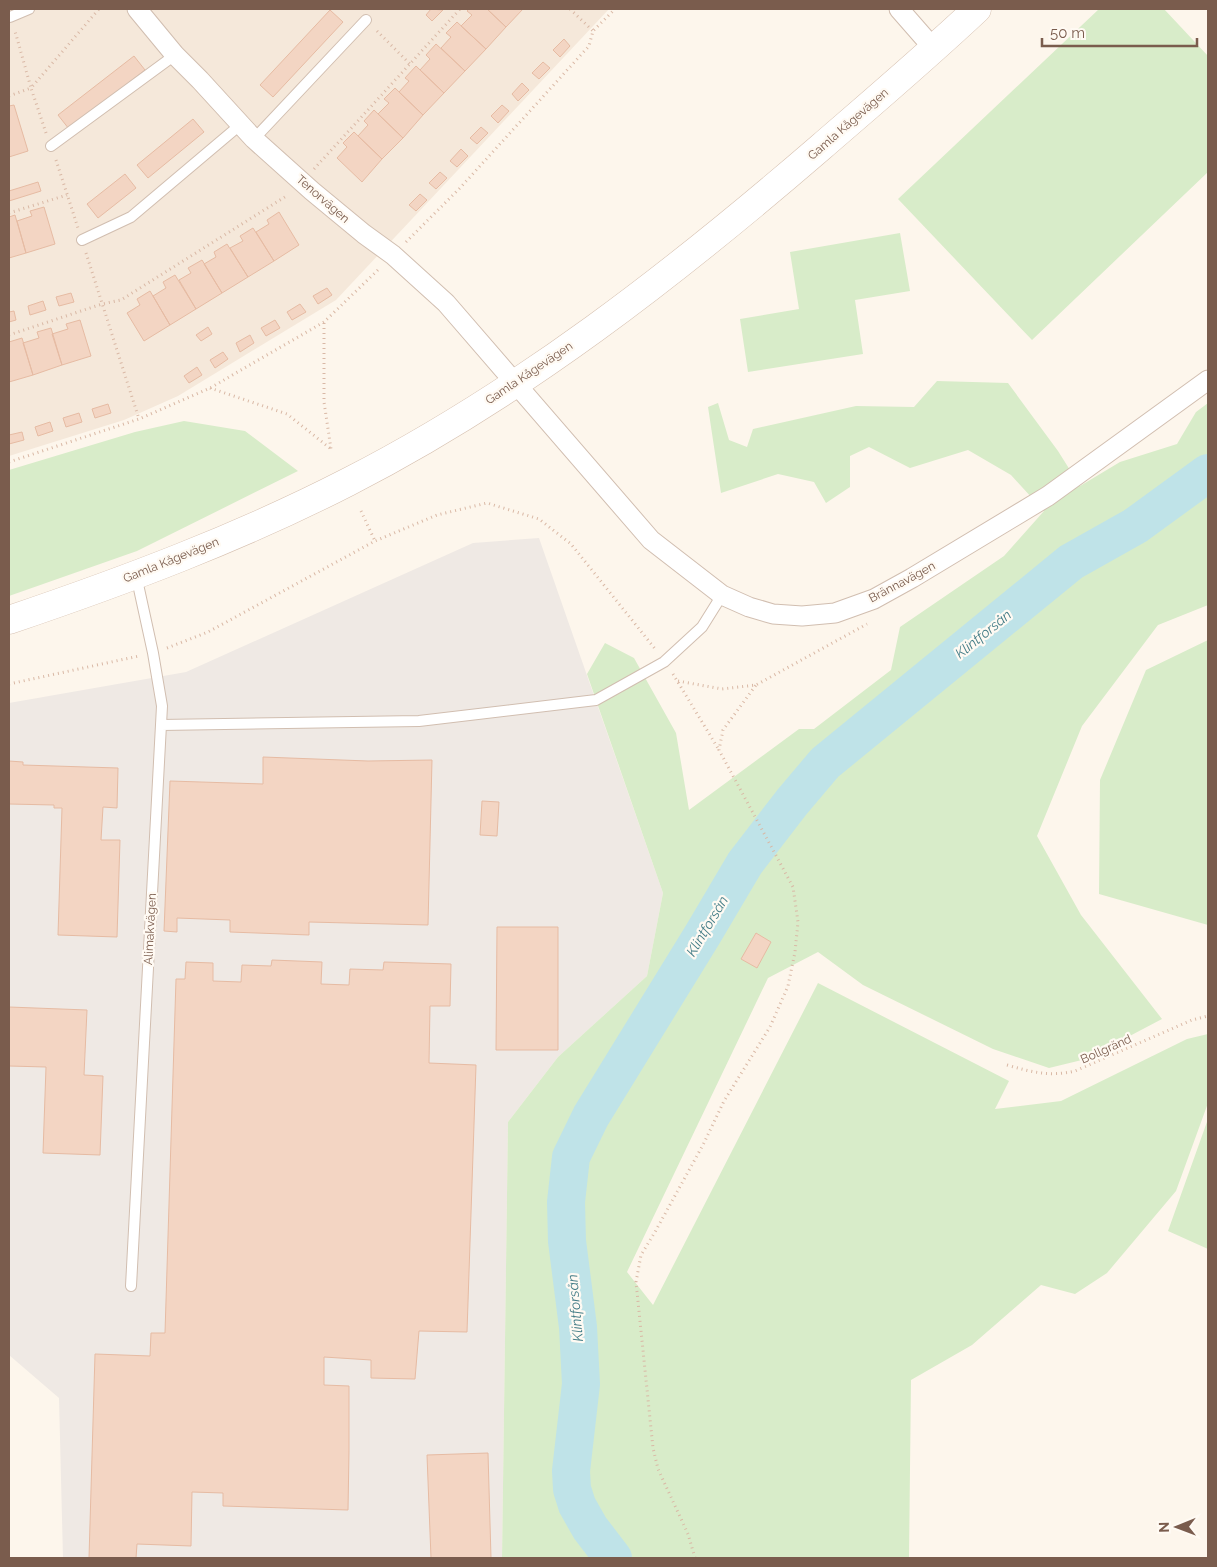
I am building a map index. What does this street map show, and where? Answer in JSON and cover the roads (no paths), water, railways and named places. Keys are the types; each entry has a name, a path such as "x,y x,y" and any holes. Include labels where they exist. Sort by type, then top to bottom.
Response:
{"street":[{"name":"Tenorvägen","path":"137,9 175,56 200,80 254,139 364,234 393,255 446,303 516,383"},
{"path":"899,9 934,49"},
{"name":"Gamla Kågevägen","path":"9,620 92,592 197,551 348,482 431,436 516,383 641,294 754,205 934,49 977,9"},
{"name":"Brännavägen","path":"516,383 651,540 722,595 773,614 802,616 835,612 874,599 912,578 1048,496 1208,380"}],"lane":[{"path":"10,17 29,9"},
{"path":"254,139 366,20"},
{"path":"51,146 175,56"},
{"path":"82,240 130,217 240,125"},
{"name":"Alimakvägen","path":"130,1286 162,706 136,574"},
{"path":"161,725 419,721 596,700 664,662 702,627 722,595"}],"waterway":[{"name":"Klintforsån","path":"613,1558 590,1528 577,1505 572,1489 571,1471 581,1384 578,1327 567,1241 566,1202 571,1157 591,1116 745,863 825,763 1071,562 1135,526 1208,473"}]}
